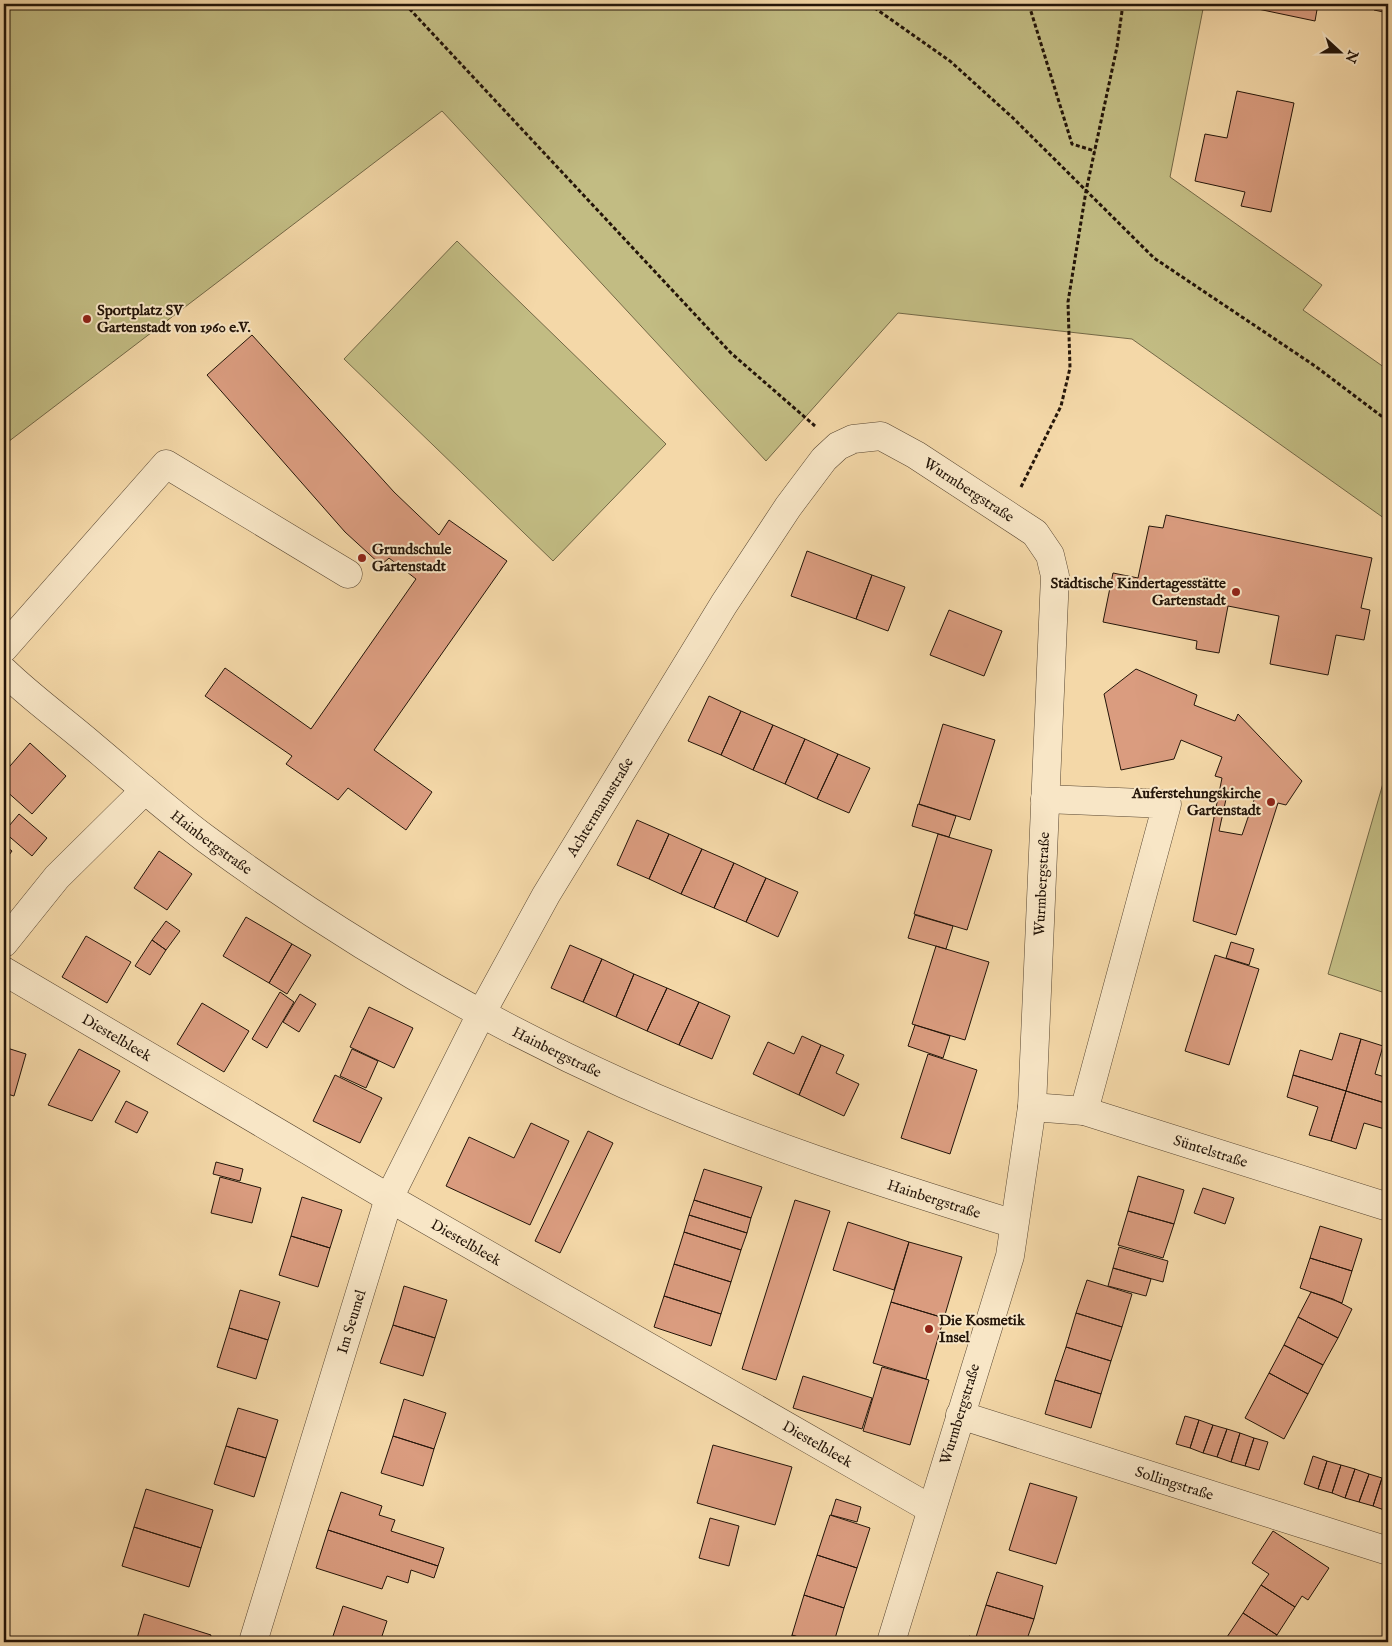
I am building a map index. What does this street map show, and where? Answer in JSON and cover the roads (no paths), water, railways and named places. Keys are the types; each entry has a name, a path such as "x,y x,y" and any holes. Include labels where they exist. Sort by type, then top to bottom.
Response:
{"street":[{"name":"Wurmbergstraße","path":"724,604 788,507 824,459 838,446 853,438 881,436 916,455 1008,513 1042,542 1050,555 1055,576 1032,1107 1010,1256 891,1642"},
{"path":"4,648 166,464 348,574"},
{"name":"Achtermannstraße","path":"481,1014 546,895 724,604"},
{"name":"Hainbergstraße","path":"4,671 205,838 330,925 384,959 481,1014 624,1084 748,1135 872,1180 1014,1224"},
{"path":"4,943 57,876 145,790"},
{"path":"1045,799 1167,804 1084,1111"},
{"name":"Diestelbleek","path":"4,971 389,1198 931,1509"},
{"name":"Im Seumel","path":"253,1642 389,1198 481,1014"},
{"name":"Süntelstraße","path":"1032,1107 1084,1111 1388,1207"},
{"name":"Sollingstraße","path":"960,1415 1388,1551"}],"place":[{"name":"Sportplatz SV Gartenstadt von 1960 e.V.","path":"87,319"},
{"name":"Grundschule Gartenstadt","path":"362,558"},
{"name":"Städtische Kindertagesstätte Gartenstadt","path":"1236,592"},
{"name":"Auferstehungskirche Gartenstadt","path":"1271,802"},
{"name":"Die Kosmetik Insel","path":"929,1329"}]}
